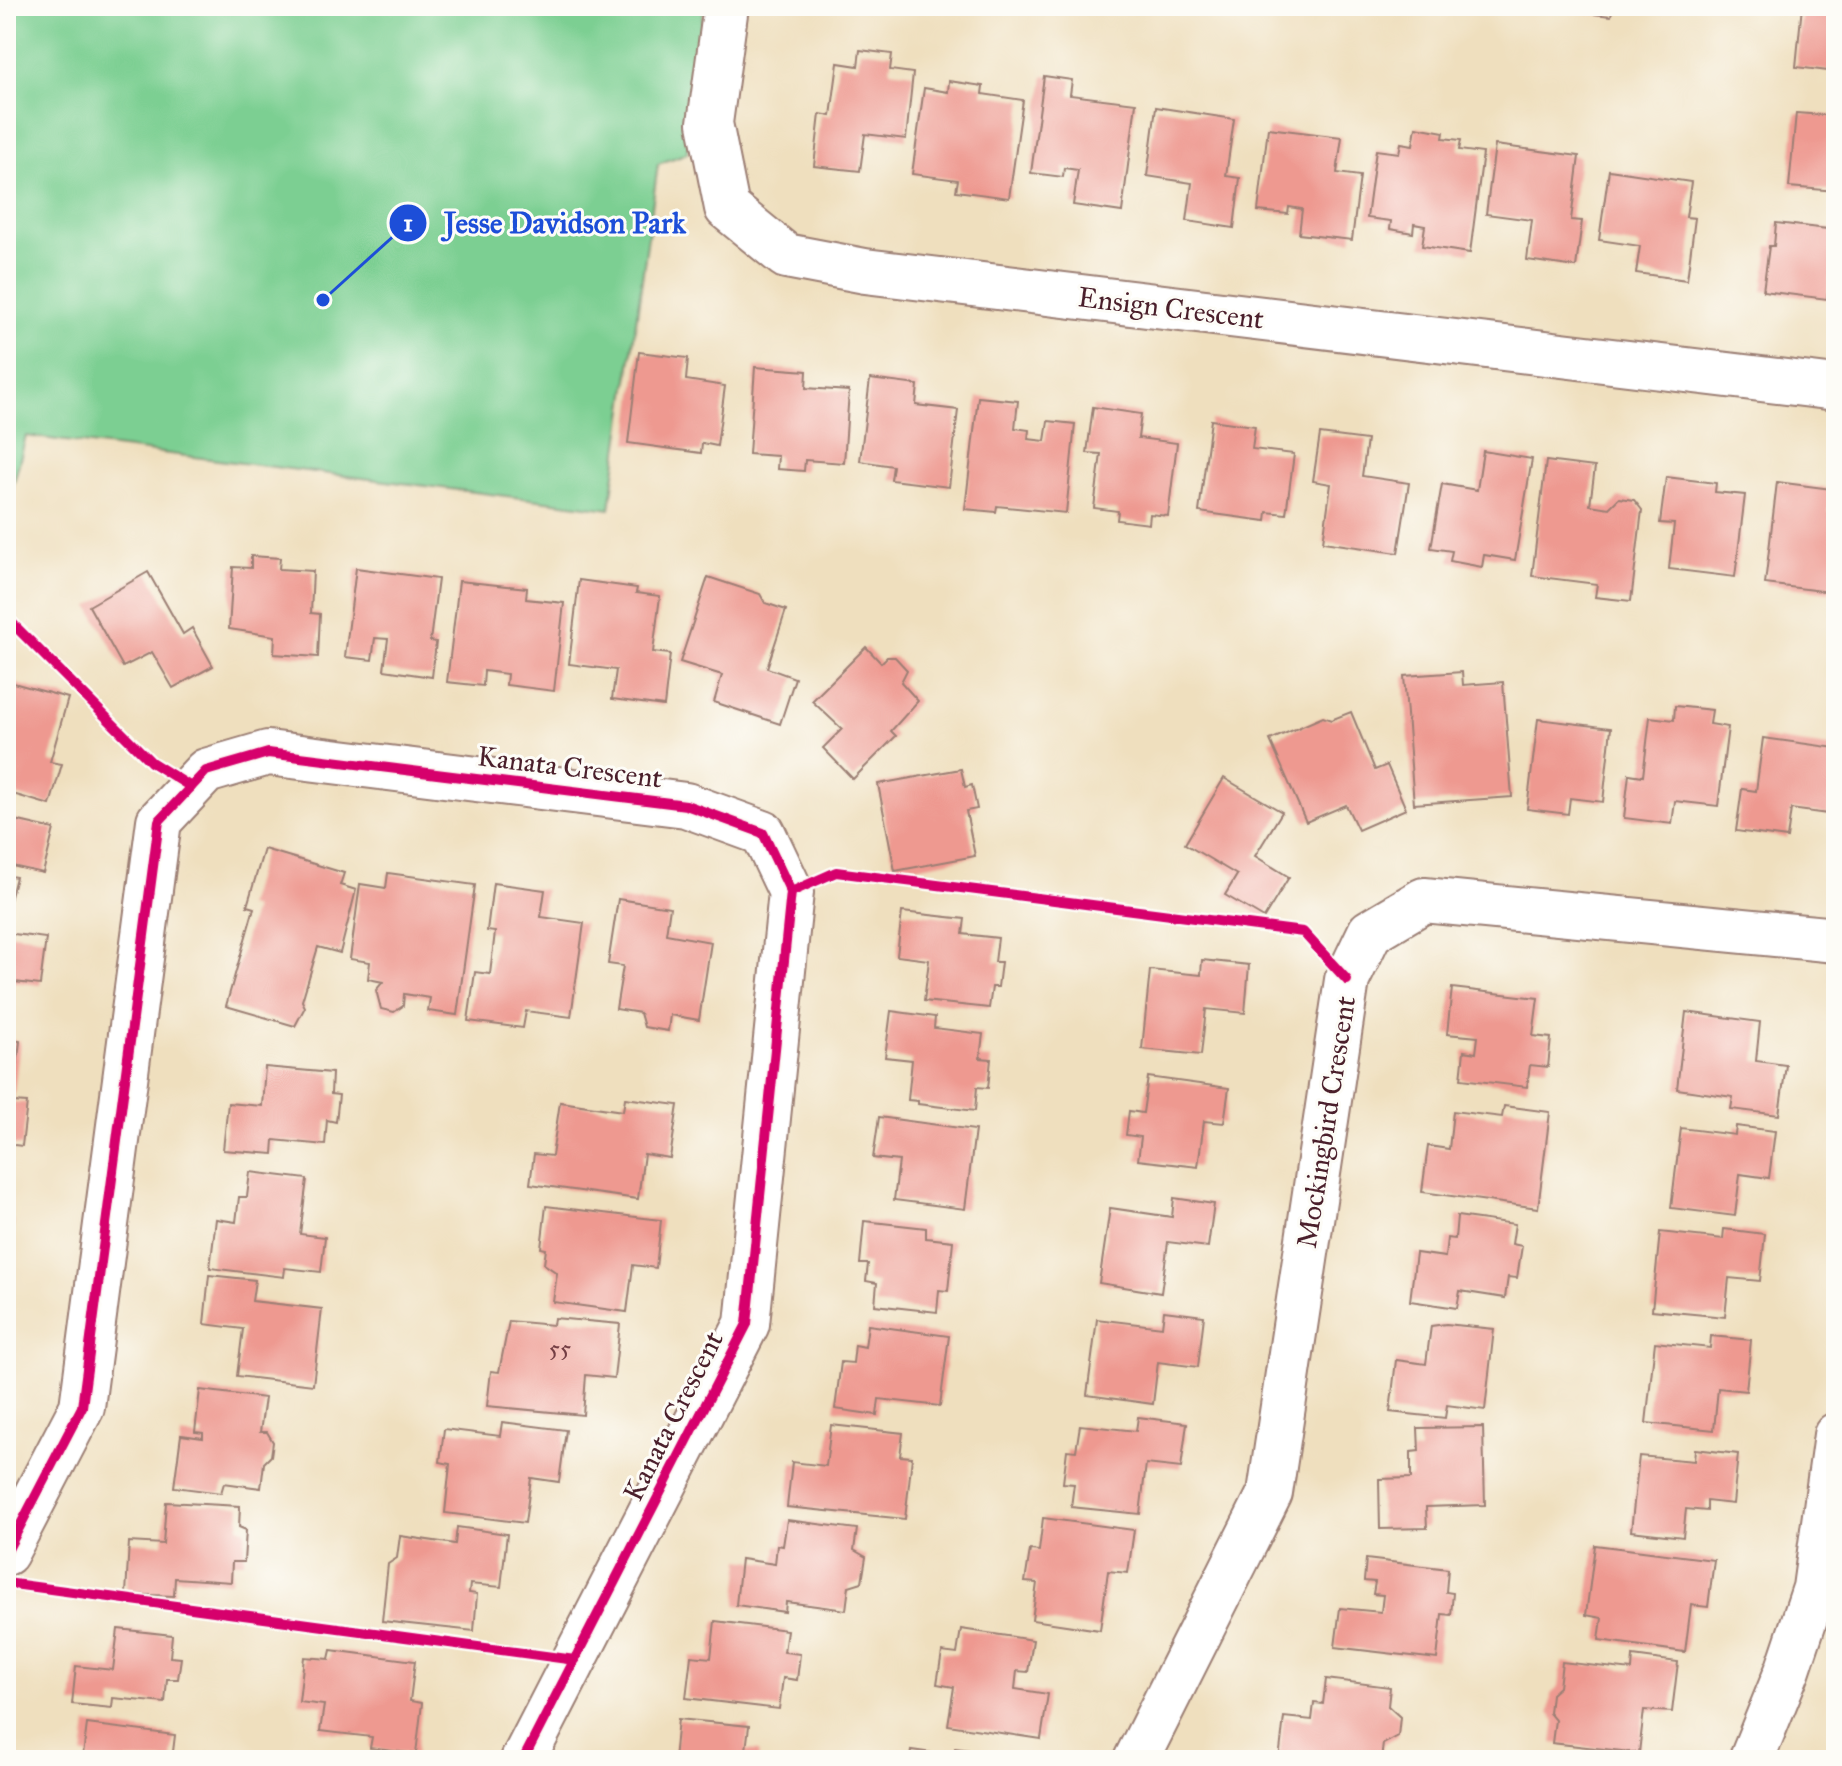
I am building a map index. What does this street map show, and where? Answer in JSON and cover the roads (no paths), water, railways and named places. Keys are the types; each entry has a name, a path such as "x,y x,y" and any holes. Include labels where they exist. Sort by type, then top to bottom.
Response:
{"street":[{"name":"Ensign Crescent","path":"726,6 710,123 727,208 786,256 865,271 1836,388"},
{"name":"Kanata Crescent","path":"6,1553 82,1407 159,821 206,771 268,753 686,805 763,833 791,892 747,1324 523,1760"},
{"name":"Mockingbird Crescent","path":"1136,1760 1270,1493 1347,980 1370,932 1424,900 1836,940"},
{"path":"1751,1760 1788,1669 1815,1588 1836,1435"}],"place":[{"name":"Jesse Davidson Park","path":"323,300"}]}
